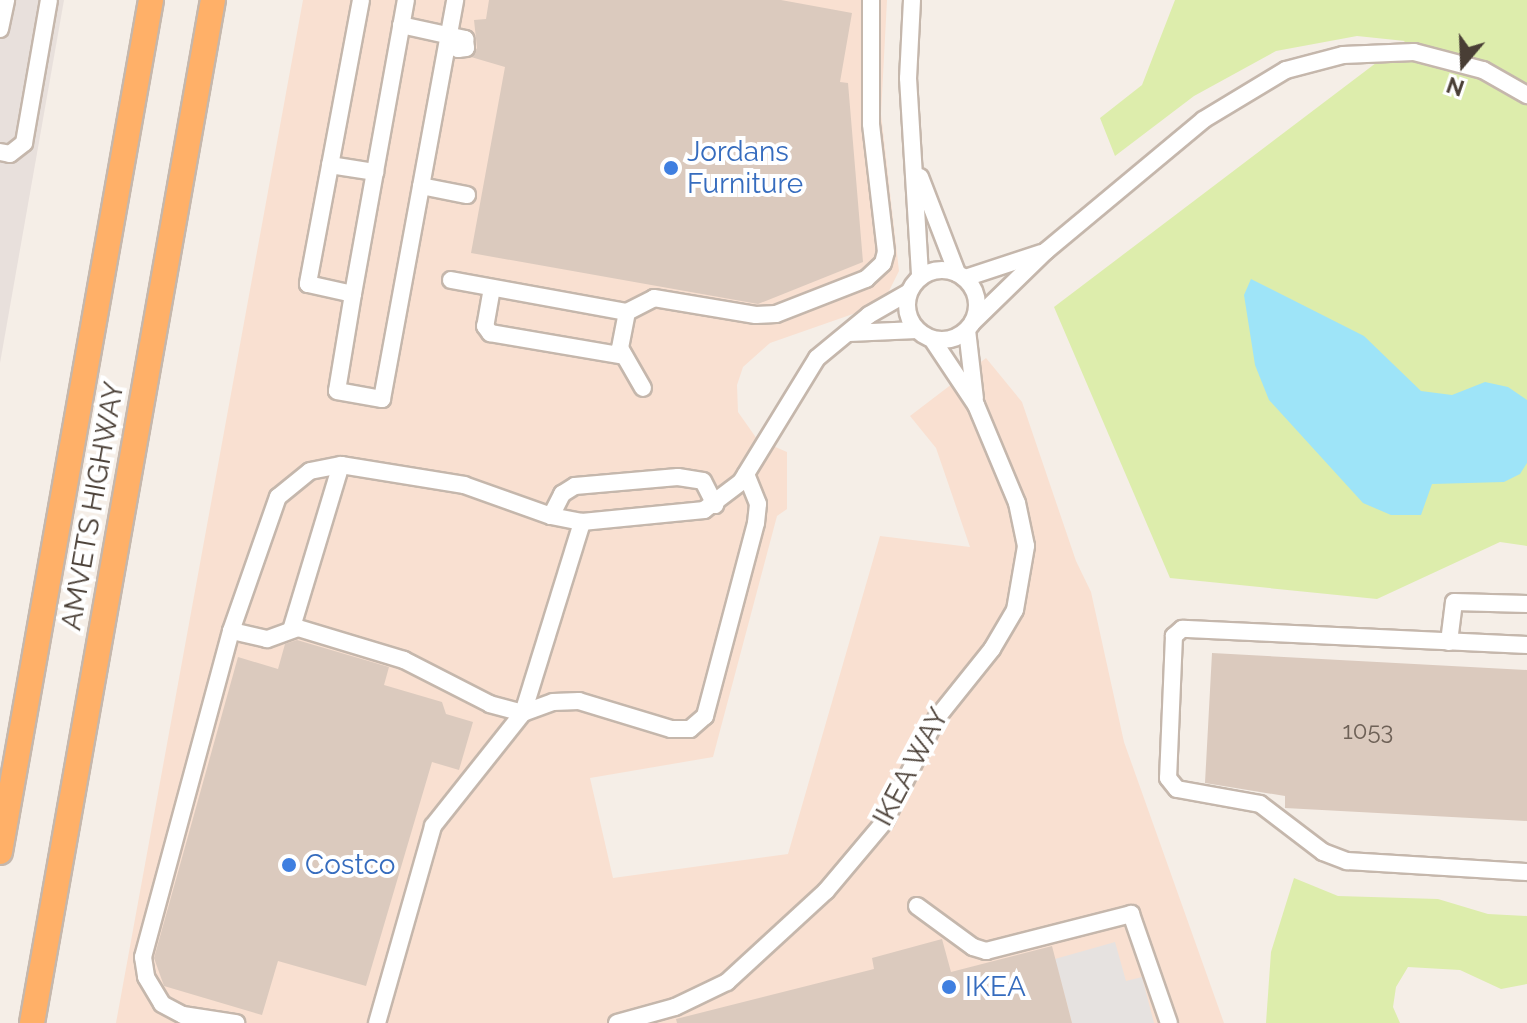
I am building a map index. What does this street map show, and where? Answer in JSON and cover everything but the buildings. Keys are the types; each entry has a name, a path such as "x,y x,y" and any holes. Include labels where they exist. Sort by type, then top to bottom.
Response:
{"highway":[{"name":"AMVETS HIGHWAY","path":"0,852 151,0"},
{"name":"AMVETS HIGHWAY","path":"32,1023 213,0"}],"street":[{"path":"0,152 10,154 24,143 49,0"},
{"path":"353,294 309,286 361,0"},
{"path":"406,0 336,388 382,399 421,186 457,41 455,0"},
{"path":"451,280 627,312 654,298 756,315 776,314 866,279 883,263 886,252 871,124 871,0"},
{"path":"912,0 908,78 920,277"},
{"path":"401,25 457,41"},
{"path":"849,333 924,334 955,338 1046,251 1231,100 1314,60 1414,52 1483,70 1527,95"},
{"path":"915,164 961,275 977,298 970,326"},
{"path":"330,165 375,172"},
{"path":"421,186 467,195"},
{"path":"236,1023 183,1015 162,1004 146,977 143,957 231,631 271,513 294,480 321,466 341,465 487,490 551,516 582,522 669,517 715,505 746,474 796,383 817,358 869,315 909,292 920,277 942,269 961,275 1046,251"},
{"path":"492,288 485,326 490,333 624,356"},
{"path":"909,292 907,312 924,334"},
{"path":"627,312 620,348 643,388"},
{"name":"IKEA WAY","path":"970,326 976,405"},
{"name":"IKEA WAY","path":"617,1023 711,991 782,936 885,821 943,707 1006,628 1021,589 1026,546 1017,503 976,405 924,334"},
{"path":"292,627 341,465"},
{"path":"231,631 267,639 292,627 404,660 490,704 523,713 547,703 572,701 671,729 699,724 756,523 758,504 746,474"},
{"path":"551,516 562,494 575,486 678,477 703,481 715,505"},
{"path":"377,1023 433,826 523,713 582,522"},
{"path":"1449,642 1454,602 1527,604"},
{"path":"1527,645 1182,629 1174,636 1168,778 1177,789 1260,804 1323,852 1347,861 1527,872"},
{"path":"917,906 981,950 1131,914 1169,1023"}],"shaded area":[{"path":"0,0 64,0 0,363"},
{"path":"303,0 887,0 881,114 899,271 886,297 870,308 770,343 743,367 737,385 738,412 757,439 787,452 787,509 777,516 713,757 590,778 613,878 788,854 880,536 970,547 936,448 910,416 986,358 1022,402 1076,561 1091,592 1124,742 1224,1023 116,1023"},
{"path":"1115,942 1126,981 1142,977 1154,1023 1072,1023 1055,959"}],"green space":[{"path":"1175,0 1527,0 1527,546 1500,542 1377,599 1170,578 1054,307 1405,41 1357,36 1276,51 1194,96 1115,156 1100,118 1142,85"},
{"path":"1294,878 1338,896 1438,899 1488,914 1527,916 1527,984 1501,989 1460,970 1408,967 1396,987 1393,1007 1400,1023 1266,1023 1271,952"}],"water":[{"path":"1251,279 1364,336 1421,391 1452,395 1485,382 1508,387 1527,400 1527,463 1520,474 1504,482 1432,484 1421,515 1391,515 1363,503 1269,400 1255,365 1244,295"}],"place":[{"name":"Jordans Furniture","path":"671,168"},
{"name":"Costco","path":"289,865"},
{"name":"IKEA","path":"949,987"}]}
